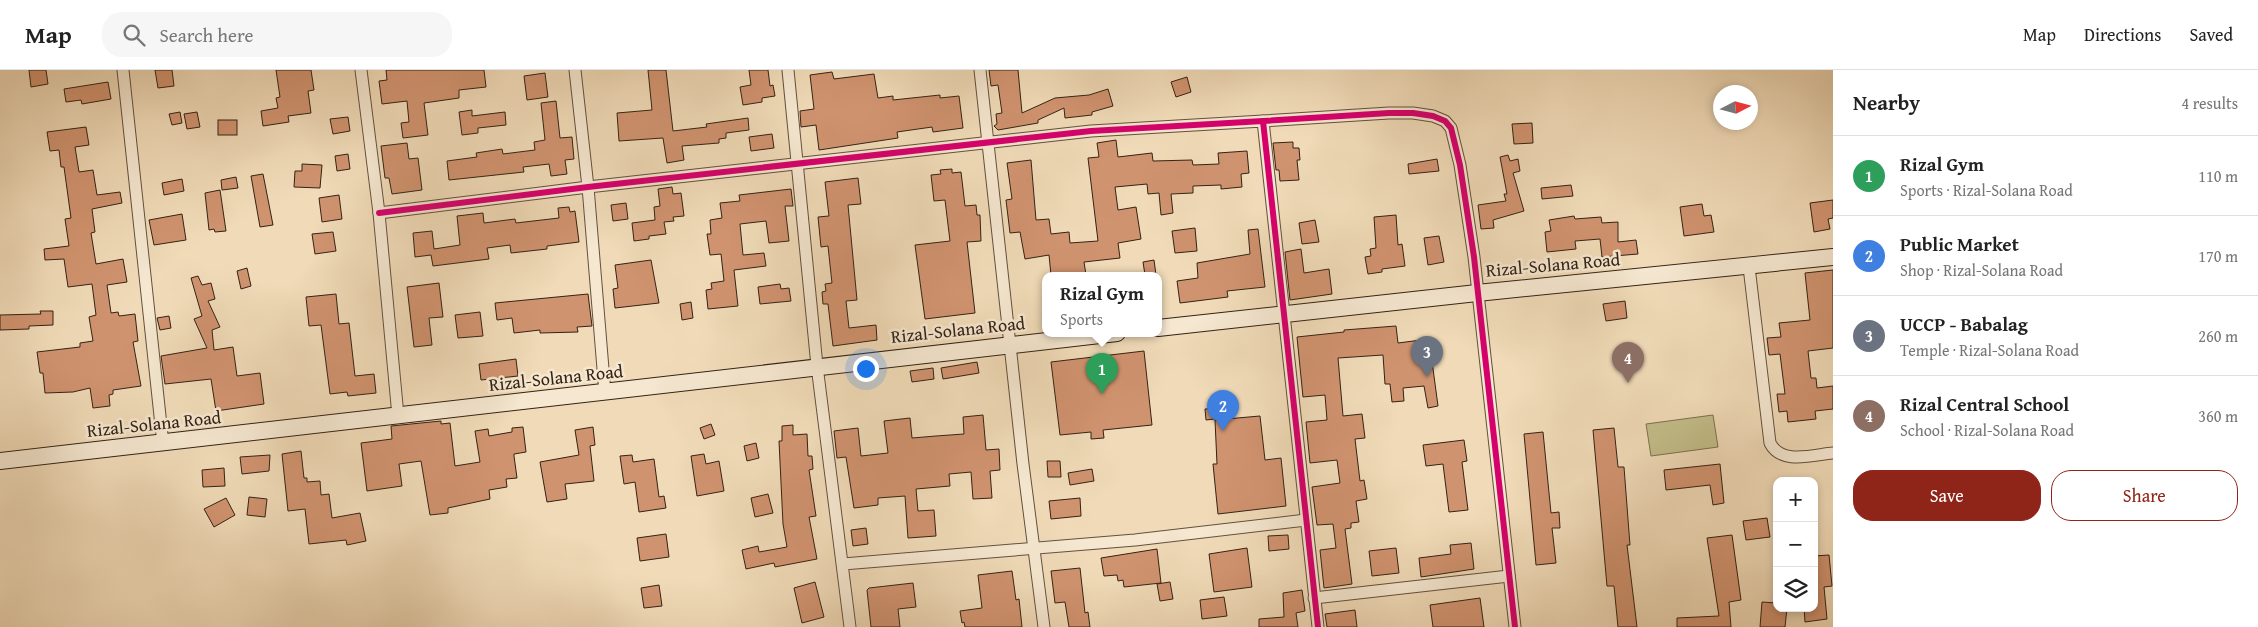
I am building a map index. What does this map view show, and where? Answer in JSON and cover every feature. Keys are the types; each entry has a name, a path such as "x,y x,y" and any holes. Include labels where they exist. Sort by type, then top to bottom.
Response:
{"main road":[{"name":"Rizal-Solana Road","path":"1162,328 1477,292 1749,267 1833,257"},
{"name":"Rizal-Solana Road","path":"0,461 163,444 605,393 817,366 1082,337"}],"street":[{"path":"123,70 163,444"},
{"path":"361,70 379,213 398,416"},
{"path":"575,70 588,187 605,393"},
{"path":"788,70 817,366 850,627"},
{"path":"980,70 1033,548 1044,627"},
{"path":"379,213 588,187 988,144 1091,131 1389,113 1413,113 1433,116 1445,121 1451,128 1460,165 1474,258 1515,627"},
{"path":"1263,120 1318,627"},
{"path":"1749,267 1770,443 1774,451 1782,456 1792,457 1833,453"},
{"path":"843,564 1135,540 1306,520"},
{"path":"1314,598 1510,576"}],"shaded area":[{"path":"1713,415 1718,447 1651,456 1646,424"}],"building":[{"path":"29,70 46,70 48,84 31,87"},
{"path":"155,70 172,70 174,86 158,88"},
{"path":"276,70 311,70 314,90 308,91 311,113 288,116 289,122 263,126 261,111 278,108 276,98 280,97"},
{"path":"386,70 484,70 486,87 459,90 459,98 424,103 428,135 403,138 401,123 409,122 407,101 382,104 379,81 387,80"},
{"path":"648,70 666,70 673,131 707,127 706,124 748,118 749,130 726,133 726,138 719,139 719,143 682,146 684,160 667,163 663,138 619,141 617,113 652,110"},
{"path":"749,70 768,70 770,86 773,85 775,96 762,98 762,102 743,105 740,87 751,85"},
{"path":"989,70 1018,70 1022,113 1055,98 1089,95 1108,89 1113,106 1092,112 1092,115 1065,118 1064,108 1038,120 1038,123 998,130 994,126 997,124 996,114 1002,113 998,85 991,86"},
{"path":"832,72 834,79 874,74 878,98 893,96 893,100 940,95 940,98 959,96 963,128 933,132 932,127 897,132 898,138 819,150 816,125 801,127 800,111 814,109 810,75"},
{"path":"545,73 548,97 527,100 524,76"},
{"path":"1187,77 1191,92 1176,97 1171,82"},
{"path":"108,82 111,99 82,104 81,100 66,102 64,89"},
{"path":"556,101 560,138 572,137 574,159 565,160 567,174 551,176 549,164 523,167 524,172 449,180 447,161 477,157 476,153 502,149 503,154 535,150 534,142 545,140 541,103"},
{"path":"472,110 472,116 505,112 506,125 478,128 478,133 462,135 459,112"},
{"path":"180,112 182,123 172,125 169,114"},
{"path":"197,112 200,127 187,129 184,114"},
{"path":"348,117 350,131 333,134 330,119"},
{"path":"218,120 237,120 237,135 218,135"},
{"path":"1532,123 1533,143 1514,144 1512,124"},
{"path":"86,127 89,145 75,147 79,172 93,170 97,195 120,192 122,203 92,209 95,232 91,233 96,264 123,259 127,282 107,285 111,313 118,312 119,316 135,314 138,341 133,342 141,386 113,390 113,394 109,395 110,406 93,408 90,388 73,392 45,393 43,373 40,373 37,352 80,347 80,343 93,341 89,317 96,315 92,284 68,287 64,259 45,260 44,249 69,246 65,219 71,218 64,167 61,167 59,150 50,151 47,132"},
{"path":"772,134 774,148 751,151 749,137"},
{"path":"1116,140 1118,157 1152,153 1153,161 1192,160 1193,165 1219,164 1218,153 1247,151 1249,173 1241,174 1242,187 1221,189 1221,185 1193,186 1193,193 1171,194 1173,213 1161,215 1159,193 1148,194 1147,184 1115,187 1118,210 1136,207 1141,239 1118,243 1120,258 1084,262 1086,272 1051,272 1049,255 1025,259 1020,232 1010,233 1006,200 1012,199 1007,163 1031,160 1036,220 1049,219 1051,234 1069,232 1070,243 1098,241 1088,158 1099,157 1097,143"},
{"path":"1293,142 1293,148 1299,148 1300,160 1297,160 1299,180 1280,181 1279,170 1276,170 1273,143"},
{"path":"407,143 409,159 418,158 422,190 392,194 389,178 385,178 381,146"},
{"path":"348,154 350,169 337,171 335,156"},
{"path":"1508,155 1510,161 1518,159 1520,171 1513,173 1524,211 1493,220 1494,228 1481,229 1478,205 1506,201 1504,194 1507,194 1500,157"},
{"path":"1437,159 1439,171 1409,174 1408,164"},
{"path":"302,164 322,165 320,188 294,187 295,171 302,171"},
{"path":"952,169 952,173 961,172 965,206 976,205 977,215 980,215 981,241 967,242 975,313 925,319 915,245 950,241 945,200 934,201 931,175 941,174 940,170"},
{"path":"263,174 273,225 260,227 251,176"},
{"path":"236,177 238,188 222,190 221,180"},
{"path":"858,178 861,204 848,205 857,300 846,301 849,328 876,325 877,340 833,346 828,304 823,304 822,292 826,291 825,284 832,283 828,246 821,247 818,217 829,216 825,182"},
{"path":"182,179 184,191 164,195 162,183"},
{"path":"1571,185 1573,196 1542,199 1541,188"},
{"path":"672,187 673,194 681,193 684,216 673,217 674,221 664,222 666,234 649,236 649,239 634,241 632,223 655,220 654,207 660,206 658,189"},
{"path":"791,189 793,206 785,206 789,241 769,243 766,221 740,224 743,255 764,253 766,266 734,270 738,306 708,309 706,290 712,289 711,283 724,281 721,254 710,255 707,234 711,234 710,220 722,218 720,203 740,201 739,195"},
{"path":"220,190 226,231 215,232 214,229 209,230 205,193"},
{"path":"339,195 342,219 322,222 319,198"},
{"path":"1833,200 1833,218 1828,219 1830,229 1814,232 1810,203"},
{"path":"626,203 628,219 613,221 611,205"},
{"path":"1702,204 1704,216 1711,215 1714,232 1684,236 1680,207"},
{"path":"569,207 570,212 575,211 579,242 547,246 547,249 511,253 510,245 487,248 489,259 433,266 431,255 415,257 413,233 432,231 434,249 460,245 457,216 483,213 484,223 515,219 516,223 559,218 558,208"},
{"path":"182,214 186,240 154,245 149,220"},
{"path":"1396,215 1398,245 1402,244 1405,266 1382,269 1382,272 1368,274 1365,257 1371,256 1370,249 1376,248 1374,217"},
{"path":"1574,216 1575,219 1601,217 1602,223 1618,222 1618,242 1636,240 1638,254 1602,257 1600,239 1575,241 1576,249 1547,252 1545,232 1551,231 1549,220"},
{"path":"1315,220 1319,242 1302,244 1299,223"},
{"path":"1195,228 1197,251 1175,253 1172,231"},
{"path":"1258,229 1265,287 1227,291 1228,297 1180,303 1177,281 1198,278 1197,263 1250,254 1248,230"},
{"path":"333,232 336,251 315,254 312,234"},
{"path":"1439,236 1444,262 1428,265 1424,238"},
{"path":"1301,249 1304,273 1329,269 1332,294 1290,300 1285,252"},
{"path":"651,260 659,303 615,308 613,289 618,288 615,265"},
{"path":"1154,260 1156,272 1145,272 1143,262"},
{"path":"247,268 251,286 241,289 237,271"},
{"path":"1833,270 1833,348 1808,351 1811,378 1816,378 1817,388 1833,386 1833,409 1815,411 1816,419 1788,422 1787,411 1779,412 1777,394 1785,394 1780,354 1769,355 1767,338 1781,337 1779,323 1810,320 1805,273"},
{"path":"198,276 202,285 211,283 215,299 208,301 220,327 212,330 214,350 233,347 237,376 260,373 264,404 216,411 211,379 165,384 161,356 207,348 194,319 202,316 191,278"},
{"path":"439,283 443,317 429,318 432,345 414,347 407,287"},
{"path":"780,284 781,289 789,288 791,301 760,304 758,287"},
{"path":"336,294 339,324 349,323 355,376 374,374 376,393 348,396 347,392 330,394 321,325 309,326 306,297"},
{"path":"588,294 592,326 577,327 578,332 540,333 540,330 514,333 512,318 497,320 495,303"},
{"path":"1625,301 1627,318 1606,321 1603,304"},
{"path":"691,302 693,318 682,320 680,304"},
{"path":"40,311 53,311 53,325 29,326 29,329 0,330 0,315 41,314"},
{"path":"480,312 483,336 458,338 455,315"},
{"path":"169,316 171,328 160,330 157,318"},
{"path":"1396,326 1398,343 1429,339 1438,406 1428,408 1424,386 1403,388 1404,401 1392,402 1390,384 1385,384 1383,355 1338,358 1343,416 1362,414 1365,438 1355,439 1360,481 1364,480 1367,499 1356,501 1359,522 1351,523 1351,528 1345,529 1352,584 1324,588 1320,550 1336,548 1333,524 1317,525 1312,487 1340,483 1337,460 1310,463 1306,422 1327,420 1325,395 1303,397 1297,337 1344,332 1344,330"},
{"path":"1144,351 1152,425 1103,430 1104,438 1091,439 1091,432 1060,435 1051,362"},
{"path":"516,359 518,376 481,380 479,364"},
{"path":"977,362 979,373 943,379 941,368"},
{"path":"933,368 934,379 912,382 910,371"},
{"path":"1221,408 1222,418 1206,420 1205,409"},
{"path":"983,415 986,450 999,449 1000,470 990,471 992,498 973,499 971,472 949,474 950,486 916,489 918,511 934,510 936,536 908,538 905,496 878,498 878,505 854,508 846,457 837,458 834,431 858,428 861,456 888,453 884,421 910,418 912,438 964,434 963,417"},
{"path":"1260,416 1265,460 1281,458 1286,506 1218,514 1213,464 1217,464 1215,420"},
{"path":"441,421 441,424 450,423 455,466 480,462 475,431 488,429 489,436 512,432 512,428 523,427 526,452 514,454 517,478 506,479 507,487 489,490 490,499 448,508 448,513 430,515 421,461 399,464 402,486 367,491 361,443 392,439 391,426"},
{"path":"711,424 715,435 704,439 700,428"},
{"path":"793,425 793,435 807,434 808,456 812,456 813,469 809,470 816,516 809,517 817,559 775,567 774,563 746,569 742,550 758,546 759,552 787,547 783,524 779,441 782,441 782,426"},
{"path":"593,427 595,445 590,446 594,481 565,484 567,499 547,502 540,462 579,455 575,430"},
{"path":"1614,428 1618,467 1624,467 1630,545 1627,545 1637,627 1618,627 1614,586 1607,586 1593,430"},
{"path":"1543,432 1551,513 1559,512 1560,528 1552,528 1556,563 1536,565 1524,434"},
{"path":"1464,440 1467,461 1462,462 1468,510 1449,512 1443,464 1426,466 1423,445"},
{"path":"756,443 759,458 747,461 744,446"},
{"path":"301,451 304,478 307,478 307,482 320,481 321,495 329,494 332,518 360,513 366,541 347,545 346,540 309,544 305,509 288,511 282,454"},
{"path":"704,454 706,464 719,461 724,491 697,496 691,456"},
{"path":"270,455 269,471 242,474 240,457"},
{"path":"632,455 633,462 654,459 659,497 664,496 666,508 639,512 635,482 624,484 620,456"},
{"path":"1047,461 1060,461 1061,477 1048,477"},
{"path":"1720,464 1724,503 1713,505 1710,485 1666,490 1664,470"},
{"path":"224,468 225,486 203,487 202,470"},
{"path":"1092,469 1094,481 1070,485 1068,473"},
{"path":"768,494 773,513 755,517 751,498"},
{"path":"249,497 267,499 265,517 247,515"},
{"path":"226,498 235,515 214,527 204,509"},
{"path":"1080,498 1081,516 1051,519 1049,501"},
{"path":"1767,518 1770,537 1746,540 1743,521"},
{"path":"866,528 868,544 853,546 851,530"},
{"path":"666,534 669,557 640,561 637,538"},
{"path":"1288,535 1289,549 1269,551 1268,536"},
{"path":"1732,535 1741,600 1729,602 1731,627 1677,627 1677,618 1719,616 1707,538"},
{"path":"1471,543 1474,569 1421,577 1419,558 1451,554 1450,545"},
{"path":"1247,548 1252,587 1214,592 1209,554"},
{"path":"1396,548 1399,573 1372,576 1369,551"},
{"path":"1157,549 1161,583 1124,587 1123,580 1118,581 1117,575 1104,576 1101,558"},
{"path":"1829,555 1832,586 1824,587 1827,619 1805,622 1804,612 1818,612 1818,556"},
{"path":"1080,568 1085,613 1088,612 1090,627 1069,627 1065,602 1055,603 1051,571"},
{"path":"1012,571 1016,600 1019,599 1022,627 965,627 964,622 962,623 960,611 982,608 978,575"},
{"path":"815,582 824,617 802,623 794,588"},
{"path":"1170,582 1173,599 1160,601 1157,584"},
{"path":"913,583 916,607 898,609 900,627 871,627 867,590 869,588"},
{"path":"659,585 662,606 644,608 641,588"},
{"path":"1302,590 1305,611 1296,613 1298,627 1259,627 1259,619 1284,617 1283,593"},
{"path":"1224,597 1227,616 1202,619 1200,600"},
{"path":"1480,598 1484,627 1433,627 1430,605"},
{"path":"1762,602 1773,603 1773,612 1787,612 1785,627 1760,627"},
{"path":"1355,610 1357,627 1327,627 1325,614"}],"cycle path":[{"path":"1263,121 1413,113 1433,116 1445,121 1451,128 1460,165 1474,257 1515,627"},
{"path":"379,213 588,187 1091,131 1263,121 1318,627"}],"place":[{"name":"UCCP - Babalag","path":"1427,377"},
{"name":"Rizal Central School","path":"1628,383"},
{"name":"Rizal Gym","path":"1102,394"},
{"name":"Public Market","path":"1223,431"}]}
